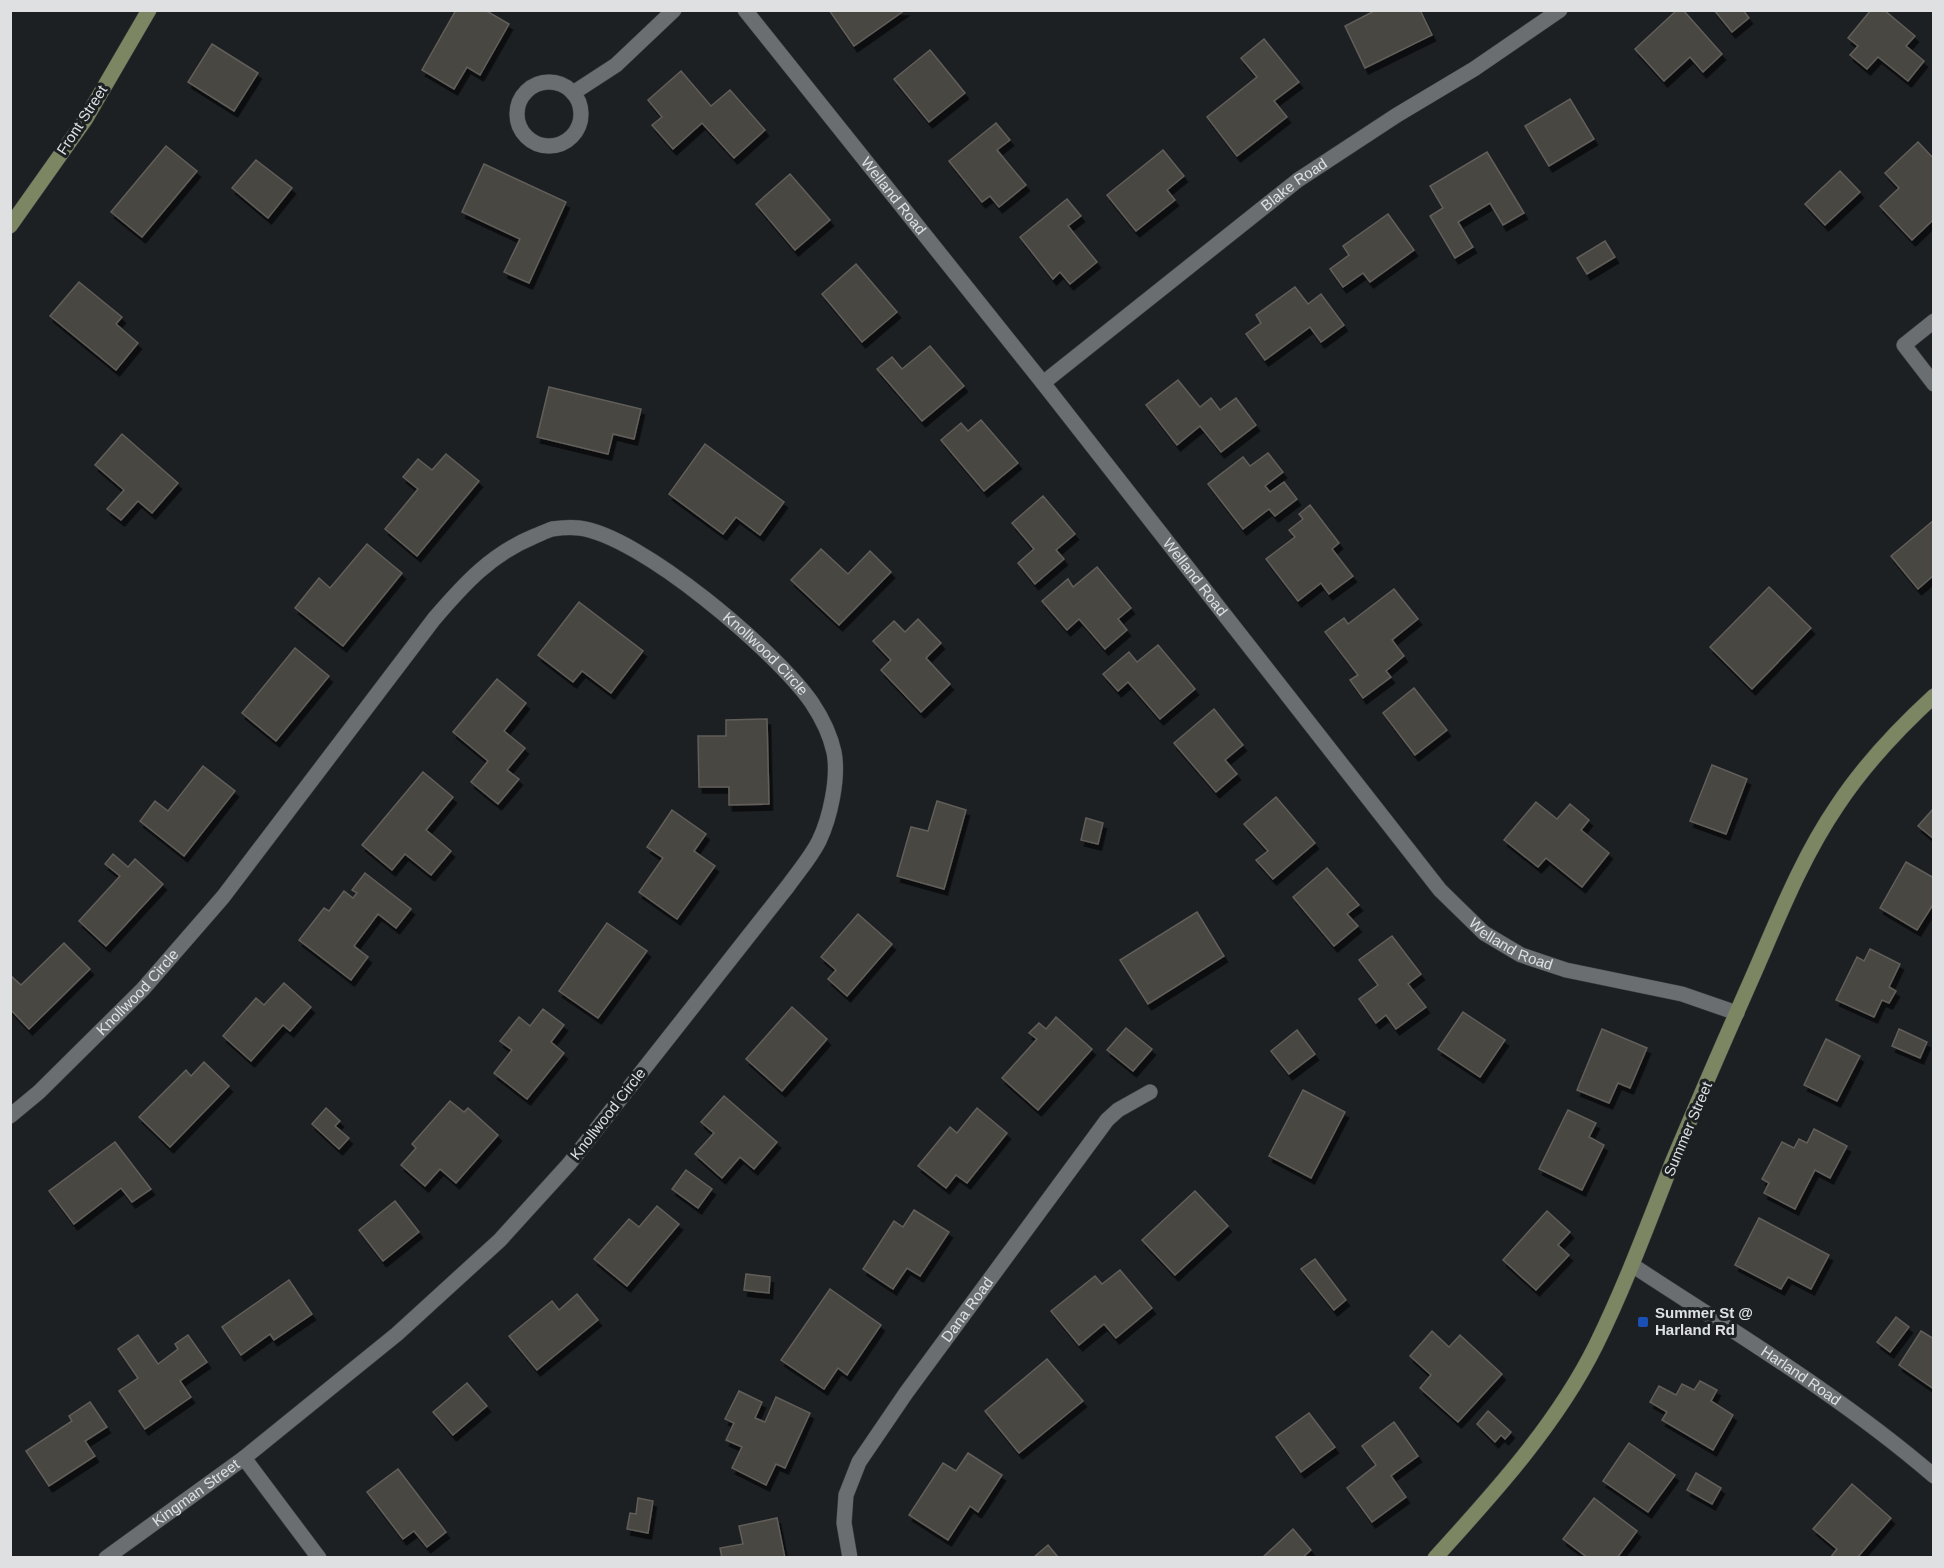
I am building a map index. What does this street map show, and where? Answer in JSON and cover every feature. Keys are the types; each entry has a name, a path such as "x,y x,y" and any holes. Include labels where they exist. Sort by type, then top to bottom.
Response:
{"street":[{"name":"Front Street","path":"10,226 85,120 149,10"},
{"path":"573,93 616,65 674,10"},
{"name":"Welland Road","path":"745,10 1043,383 1440,891 1484,933 1521,955 1566,970 1682,994 1737,1012"},
{"name":"Blake Road","path":"1043,383 1298,180 1397,115 1474,69 1560,10"},
{"path":"547,82 561,85 573,93 580,106 581,120 575,134 564,143 550,147 536,144 524,135 518,123 517,108 523,95 533,86 547,82"},
{"path":"1934,321 1904,345 1934,384"},
{"name":"Knollwood Circle","path":"10,1116 39,1092 143,989 223,897 434,619 467,581 491,560 520,542 551,530 578,528 607,536 638,551 721,611 790,676 811,701 825,724 834,754 834,793 819,841 788,886 569,1164 500,1240 397,1334 244,1458"},
{"name":"Summer Street","path":"1435,1557 1502,1480 1566,1395 1595,1347 1632,1265 1737,1012 1810,852 1837,805 1874,758 1934,696"},
{"name":"Dana Road","path":"850,1557 844,1523 846,1495 859,1462 906,1393 1107,1120 1118,1110 1150,1092"},
{"name":"Harland Road","path":"1632,1265 1843,1405 1934,1476"},
{"name":"Kingman Street","path":"106,1557 244,1458 319,1557"}],"building":[{"path":"456,10 485,10 509,24 480,75 467,67 454,89 422,70"},
{"path":"829,10 905,10 854,46"},
{"path":"1376,10 1420,10 1432,35 1365,68 1345,26"},
{"path":"1677,10 1683,10 1722,54 1703,72 1690,57 1664,81 1635,49"},
{"path":"1714,10 1743,10 1749,18 1732,32"},
{"path":"1871,10 1884,10 1915,36 1906,46 1924,61 1908,81 1878,57 1867,69 1850,55 1858,46 1848,38"},
{"path":"1264,39 1299,82 1274,101 1287,117 1237,156 1207,117 1257,77 1241,58"},
{"path":"212,44 258,73 234,111 188,82"},
{"path":"930,50 965,93 929,122 894,79"},
{"path":"681,71 711,106 730,90 765,130 734,158 702,123 673,149 652,125 662,117 648,100"},
{"path":"1570,99 1594,139 1549,166 1525,126"},
{"path":"996,123 1010,140 997,150 1026,185 999,207 990,196 982,202 949,161"},
{"path":"1918,142 1934,159 1934,219 1912,240 1880,206 1899,188 1885,173"},
{"path":"166,146 197,171 142,237 111,212"},
{"path":"1163,150 1184,176 1167,190 1175,200 1136,231 1107,195"},
{"path":"1487,152 1524,213 1503,225 1490,203 1458,222 1473,247 1455,258 1430,216 1443,208 1430,186"},
{"path":"256,160 292,188 268,218 232,188"},
{"path":"484,164 566,202 529,283 504,272 520,239 462,212"},
{"path":"1840,171 1860,192 1825,225 1805,204"},
{"path":"790,174 830,220 795,250 756,204"},
{"path":"1067,199 1081,216 1068,226 1097,262 1070,284 1060,272 1053,279 1020,237"},
{"path":"1388,214 1414,250 1370,282 1363,273 1343,287 1330,269 1349,255 1343,246"},
{"path":"1605,241 1615,257 1587,274 1577,258"},
{"path":"856,264 897,312 862,342 822,294"},
{"path":"79,282 122,317 116,324 138,343 116,370 50,316"},
{"path":"1295,287 1308,304 1321,294 1344,325 1321,342 1310,327 1265,360 1246,334 1261,323 1256,315"},
{"path":"930,346 964,386 922,421 877,369 892,357 902,369"},
{"path":"1178,380 1200,407 1211,398 1220,410 1236,398 1256,425 1221,452 1200,426 1177,445 1146,405"},
{"path":"549,387 641,409 634,439 613,434 608,454 537,437"},
{"path":"981,420 1018,463 984,491 941,440 961,423 968,431"},
{"path":"122,434 178,483 152,513 138,501 121,520 107,509 124,490 95,465"},
{"path":"705,444 784,502 760,535 736,517 723,534 669,494"},
{"path":"1268,453 1283,472 1265,486 1270,492 1284,482 1297,499 1275,516 1269,509 1243,529 1208,484 1243,457 1250,466"},
{"path":"446,454 479,481 417,556 385,529 418,489 403,477 418,459 432,470"},
{"path":"1043,496 1075,534 1056,550 1064,559 1035,584 1018,563 1034,549 1012,523"},
{"path":"1310,505 1339,543 1332,549 1353,576 1329,594 1321,583 1298,601 1266,559 1295,537 1289,530 1303,519 1299,514"},
{"path":"1934,520 1934,575 1918,589 1891,556"},
{"path":"367,544 402,573 343,646 295,608 319,578 330,588"},
{"path":"821,549 848,574 870,551 891,572 839,625 791,580"},
{"path":"1097,567 1131,608 1118,619 1127,630 1105,649 1079,619 1067,630 1042,601 1068,579 1073,587"},
{"path":"1769,587 1811,628 1752,689 1710,647"},
{"path":"1394,589 1418,619 1392,640 1404,656 1386,671 1391,677 1363,698 1350,680 1358,675 1325,632 1344,618 1348,624"},
{"path":"579,602 643,651 611,693 582,671 573,682 538,655"},
{"path":"918,619 941,643 926,658 950,684 921,712 881,670 891,660 873,641 894,621 905,632"},
{"path":"1158,645 1195,689 1160,719 1128,682 1118,691 1103,674 1129,652 1137,662"},
{"path":"295,648 329,676 276,741 242,713"},
{"path":"497,679 526,703 504,731 525,748 507,770 519,779 498,804 471,782 488,761 453,732"},
{"path":"1414,688 1447,730 1415,755 1383,713"},
{"path":"1214,709 1243,745 1225,760 1237,774 1216,792 1174,743"},
{"path":"767,719 769,804 729,805 729,787 699,787 698,736 726,736 726,720"},
{"path":"1712,765 1747,779 1726,834 1690,821"},
{"path":"203,766 235,791 184,856 140,821 155,801 168,811"},
{"path":"423,772 453,797 426,830 451,851 431,875 405,854 392,870 362,845"},
{"path":"1276,797 1315,843 1273,879 1256,860 1268,851 1244,824"},
{"path":"937,801 966,810 944,889 897,876 911,827 928,831"},
{"path":"1536,802 1557,819 1570,804 1589,820 1581,830 1609,853 1582,887 1546,858 1538,867 1504,840"},
{"path":"1934,808 1934,839 1918,826"},
{"path":"672,810 706,834 694,851 715,866 677,919 639,892 663,858 647,847"},
{"path":"1086,818 1103,823 1098,844 1081,840"},
{"path":"113,854 128,867 135,859 163,884 106,946 79,921 120,876 105,864"},
{"path":"1906,862 1934,878 1934,903 1917,930 1880,908"},
{"path":"1327,868 1359,905 1347,914 1358,926 1334,946 1293,897"},
{"path":"365,873 411,909 396,928 378,914 354,946 368,957 351,980 299,940 324,908 329,911 344,891 353,898 357,893 352,890"},
{"path":"1197,912 1224,956 1148,1004 1120,960"},
{"path":"858,914 892,944 847,996 828,979 836,970 821,957"},
{"path":"607,923 647,951 598,1018 559,991"},
{"path":"1392,936 1421,974 1408,984 1426,1007 1396,1029 1386,1015 1376,1023 1359,999 1378,985 1359,960"},
{"path":"64,943 90,969 29,1029 10,1009 10,975 21,985"},
{"path":"1870,949 1900,964 1889,987 1896,991 1889,1003 1882,1000 1874,1017 1836,1000 1857,957 1864,961"},
{"path":"284,983 311,1007 290,1031 283,1025 251,1061 223,1036 256,998 264,1005"},
{"path":"792,1007 827,1039 782,1091 746,1059"},
{"path":"543,1009 564,1025 551,1042 564,1053 527,1099 494,1073 512,1050 500,1041 519,1017 530,1026"},
{"path":"1463,1012 1505,1040 1480,1077 1438,1049"},
{"path":"1056,1017 1092,1049 1038,1110 1002,1078 1037,1039 1029,1033 1039,1023 1046,1029"},
{"path":"1126,1028 1152,1049 1133,1071 1107,1050"},
{"path":"1602,1029 1647,1048 1630,1088 1618,1083 1609,1103 1577,1090"},
{"path":"1899,1029 1927,1042 1920,1058 1892,1046"},
{"path":"1297,1030 1315,1054 1289,1074 1271,1051"},
{"path":"1826,1039 1860,1056 1837,1101 1804,1085"},
{"path":"204,1062 229,1086 170,1147 139,1117 186,1070 191,1076"},
{"path":"1303,1090 1345,1112 1311,1178 1269,1156"},
{"path":"724,1096 777,1142 754,1169 740,1157 722,1178 695,1154 714,1133 701,1122"},
{"path":"450,1101 464,1112 468,1108 498,1135 456,1183 440,1169 425,1186 401,1165 416,1148 412,1144"},
{"path":"326,1108 340,1121 335,1126 349,1138 339,1149 312,1124"},
{"path":"977,1108 1007,1133 967,1183 956,1175 946,1188 918,1166 950,1127 957,1133"},
{"path":"1568,1110 1596,1123 1589,1137 1604,1145 1582,1190 1539,1169"},
{"path":"1814,1129 1847,1146 1830,1178 1815,1170 1795,1209 1764,1193 1769,1183 1762,1179 1782,1142 1794,1148 1799,1139 1807,1143"},
{"path":"115,1142 151,1189 132,1202 121,1188 74,1224 49,1191"},
{"path":"686,1170 712,1189 698,1208 672,1189"},
{"path":"1195,1191 1228,1226 1175,1275 1142,1240"},
{"path":"395,1201 419,1232 383,1261 359,1230"},
{"path":"657,1206 679,1224 627,1286 594,1259 629,1219 639,1227"},
{"path":"914,1210 949,1232 920,1276 907,1268 893,1289 863,1269 894,1221 903,1227"},
{"path":"1547,1211 1570,1232 1558,1245 1569,1255 1536,1290 1503,1260"},
{"path":"1759,1218 1829,1255 1811,1289 1788,1277 1781,1289 1735,1265"},
{"path":"1315,1259 1346,1300 1334,1310 1301,1269"},
{"path":"1120,1270 1152,1308 1116,1338 1104,1324 1079,1345 1051,1311 1095,1276 1102,1284"},
{"path":"746,1274 770,1277 769,1293 744,1290"},
{"path":"289,1280 312,1314 274,1340 270,1334 241,1355 222,1327"},
{"path":"830,1289 881,1325 847,1375 838,1368 824,1389 781,1360"},
{"path":"577,1294 598,1320 537,1370 509,1336 552,1301 559,1310"},
{"path":"1896,1317 1909,1327 1890,1352 1877,1342"},
{"path":"1432,1331 1449,1347 1460,1335 1502,1374 1458,1422 1420,1388 1431,1375 1410,1356"},
{"path":"1921,1331 1934,1339 1934,1389 1899,1365"},
{"path":"138,1335 158,1364 178,1349 175,1344 188,1335 207,1362 180,1381 191,1397 145,1429 119,1391 138,1378 118,1349"},
{"path":"1047,1359 1083,1401 1019,1453 985,1411"},
{"path":"1700,1381 1717,1390 1711,1401 1733,1415 1713,1450 1662,1420 1667,1412 1650,1402 1659,1386 1676,1395 1682,1384 1694,1390"},
{"path":"467,1383 487,1406 453,1435 433,1412"},
{"path":"739,1391 762,1402 755,1418 765,1422 776,1397 810,1413 785,1468 776,1464 766,1485 732,1468 742,1447 726,1440 734,1423 725,1419"},
{"path":"90,1402 107,1427 85,1441 95,1456 49,1486 26,1451 72,1421 69,1416"},
{"path":"1488,1411 1511,1432 1505,1439 1501,1435 1495,1442 1477,1424"},
{"path":"1309,1413 1335,1447 1301,1472 1276,1437"},
{"path":"1394,1422 1418,1456 1391,1476 1406,1497 1372,1522 1347,1488 1376,1465 1362,1446"},
{"path":"1629,1443 1675,1475 1648,1512 1603,1481"},
{"path":"968,1453 1002,1475 978,1512 970,1506 948,1540 909,1515 943,1463 956,1471"},
{"path":"398,1469 446,1532 427,1547 414,1531 403,1539 367,1492"},
{"path":"1696,1473 1721,1488 1712,1504 1687,1490"},
{"path":"1852,1484 1891,1518 1857,1558 1830,1558 1837,1549 1813,1529"},
{"path":"638,1498 653,1501 648,1533 627,1529 630,1513 636,1514"},
{"path":"1594,1498 1637,1531 1617,1558 1588,1558 1563,1539"},
{"path":"777,1518 785,1558 722,1558 720,1548 743,1544 739,1526"},
{"path":"1293,1529 1311,1550 1302,1558 1262,1558"},
{"path":"1048,1545 1058,1557 1033,1558"}],"place":[{"name":"Summer St @ Harland Rd","path":"1643,1322"}]}
